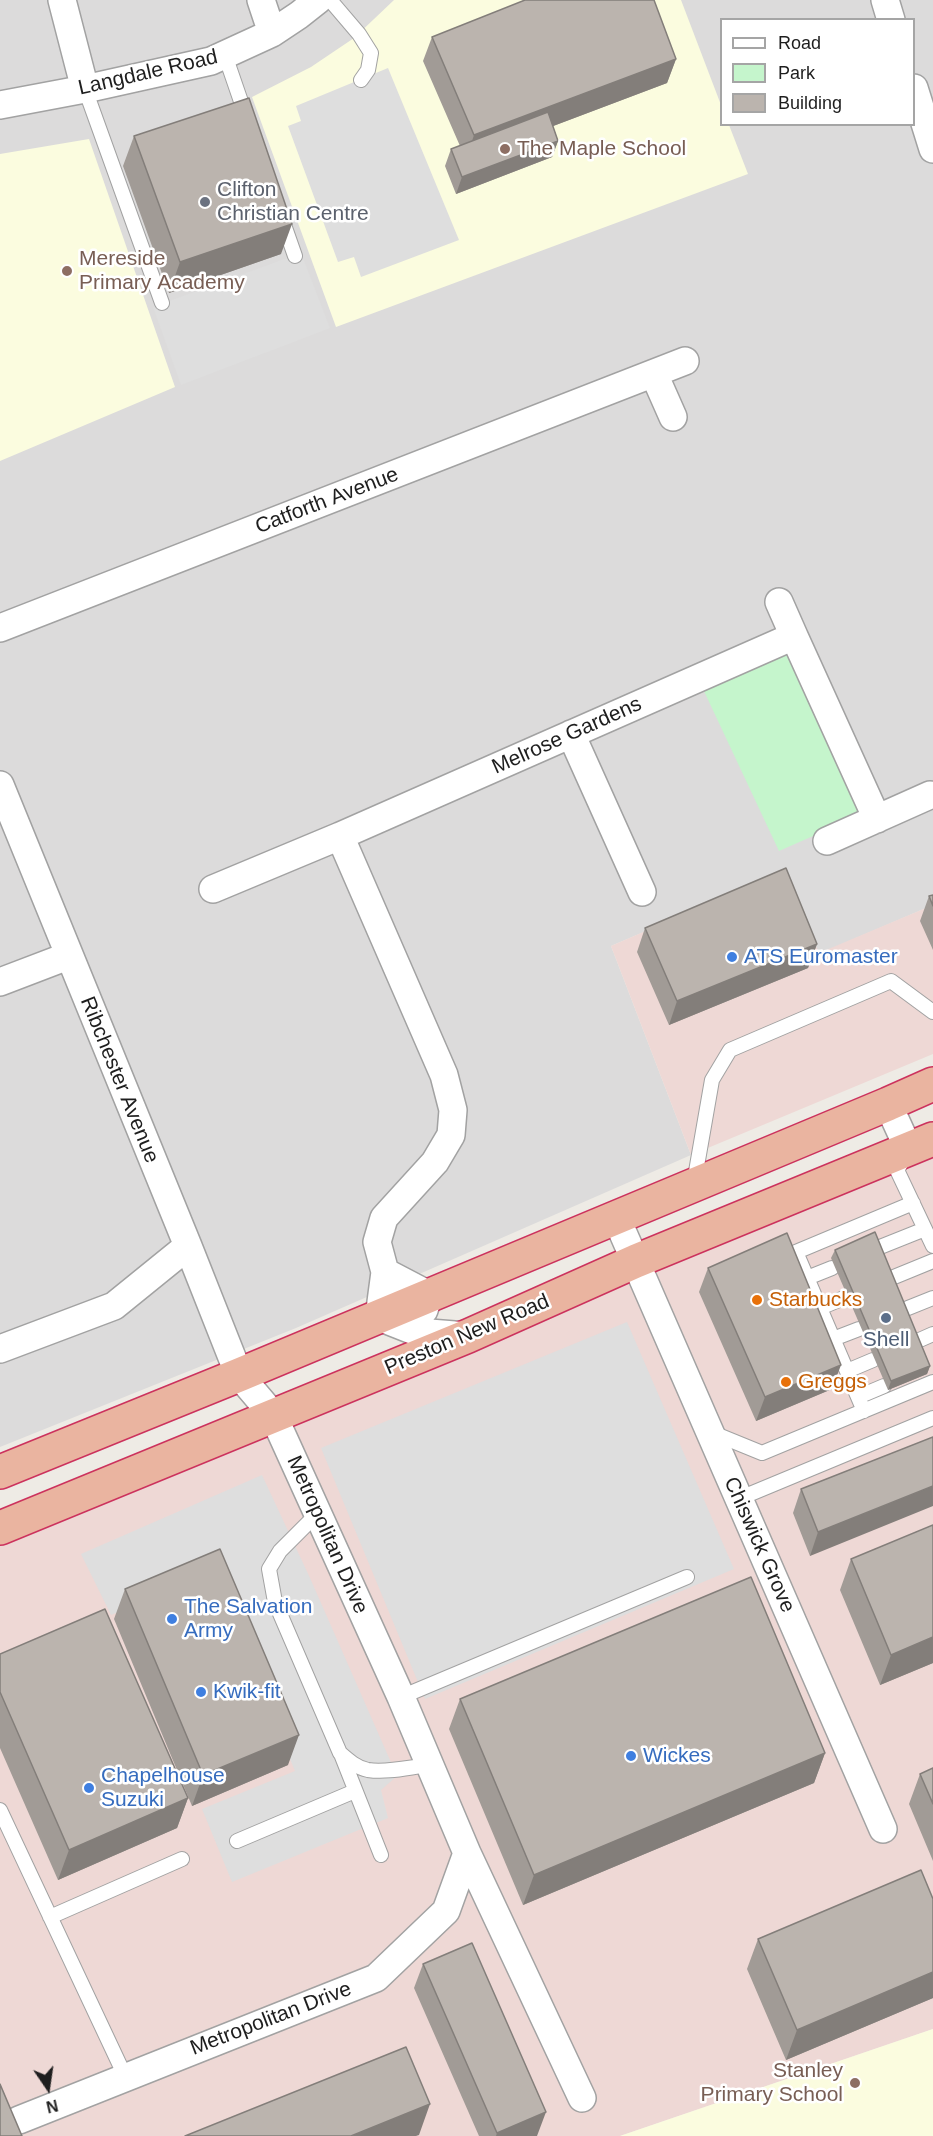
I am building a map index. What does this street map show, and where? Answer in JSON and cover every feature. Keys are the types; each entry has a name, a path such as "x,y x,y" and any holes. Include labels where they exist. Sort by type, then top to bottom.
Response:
{"highway":[{"path":"0,1472 379,1317 933,1084"},
{"name":"Preston New Road","path":"0,1528 468,1336 636,1261 921,1144"}],"street":[{"path":"62,0 85,89"},
{"path":"261,0 272,33"},
{"name":"Langdale Road","path":"0,105 202,64 272,33 318,0"},
{"path":"885,0 890,18"},
{"path":"915,91 933,149"},
{"name":"Catforth Avenue","path":"0,628 685,361"},
{"path":"654,374 673,417"},
{"path":"779,602 877,819"},
{"name":"Melrose Gardens","path":"213,889 340,836 794,636"},
{"path":"571,734 642,892"},
{"name":"Ribchester Avenue","path":"0,785 239,1375"},
{"path":"827,841 930,795"},
{"path":"340,836 444,1075 453,1110 451,1135 435,1162 384,1218 377,1242 386,1272 379,1317 417,1332 468,1336"},
{"path":"0,982 68,956"},
{"path":"888,1104 921,1144"},
{"name":"Chiswick Grove","path":"616,1217 883,1829"},
{"path":"0,1349 114,1306 188,1246"},
{"path":"386,1272 429,1295 417,1332 389,1368"},
{"name":"Metropolitan Drive","path":"239,1375 273,1415 401,1698 467,1853 582,2098"},
{"name":"Metropolitan Drive","path":"19,2120 376,1978 446,1911 467,1853"}],"lane":[{"path":"330,0 359,34 371,53 368,69 361,81"},
{"path":"225,55 252,133"},
{"path":"85,89 162,303"},
{"path":"279,211 295,256"},
{"path":"694,1185 712,1080 730,1050 891,981 933,1012"},
{"path":"921,1144 897,1170 933,1246"},
{"path":"864,1411 796,1252 913,1203"},
{"path":"875,1249 925,1228"},
{"path":"889,1279 933,1261"},
{"path":"807,1278 832,1268"},
{"path":"820,1308 846,1297"},
{"path":"903,1310 933,1298"},
{"path":"833,1339 859,1329"},
{"path":"915,1342 933,1335"},
{"path":"847,1371 873,1360"},
{"path":"709,1432 762,1452 933,1382"},
{"path":"858,1397 884,1386"},
{"path":"738,1498 933,1418"},
{"path":"318,1514 280,1551 268,1569 275,1602 381,1855"},
{"path":"401,1698 687,1577"},
{"path":"340,1753 353,1764 367,1770 390,1770 430,1765"},
{"path":"237,1841 356,1791"},
{"path":"0,1810 125,2076"},
{"path":"50,1917 182,1859"}],"shaded area":[{"path":"0,0 933,0 933,905 819,954 782,873 611,946 691,1155 296,1328 0,1447"},
{"name":"The Maple School","path":"394,0 681,0 720,102 720,126 729,126 748,174 336,327 252,97 311,67 354,38"},
{"path":"388,68 459,240 361,277 354,257 338,262 288,126 301,121 296,106"},
{"name":"Mereside Primary Academy","path":"89,139 175,387 0,461 0,154"},
{"path":"301,253 330,328 181,385 153,307"},
{"path":"782,872 819,953 933,905 933,1054 691,1155 611,946"},
{"path":"933,1139 933,2029 620,2136 0,2136 0,1528"},
{"path":"627,1322 734,1569 425,1699 321,1448"},
{"path":"262,1475 397,1776 381,1790 388,1818 232,1882 202,1809 295,1771 212,1574 111,1615 81,1554"},
{"name":"Stanley Primary School","path":"933,2029 933,2136 620,2136"}],"green space":[{"path":"789,652 863,814 779,851 703,689"}],"building":[{"path":"525,0 654,0 676,59 474,135 432,37"},
{"path":"249,98 292,224 180,262 134,136"},
{"path":"548,112 558,141 462,177 451,149"},
{"path":"786,868 817,944 677,1001 645,928"},
{"path":"875,1232 930,1366 891,1381 835,1250"},
{"path":"787,1233 841,1365 765,1397 708,1268"},
{"path":"933,1437 933,1486 818,1532 801,1489"},
{"path":"933,1525 933,1637 891,1655 851,1559"},
{"name":"Kwik-fit","path":"220,1549 299,1735 203,1775 125,1589"},
{"name":"Wickes","path":"751,1577 825,1753 534,1875 460,1699"},
{"name":"Chapelhouse Suzuki","path":"105,1609 188,1798 69,1850 0,1692 0,1654"},
{"path":"933,1768 933,1804 920,1774"},
{"path":"921,1870 933,1899 933,1972 797,2030 758,1939"},
{"path":"472,1943 546,2112 497,2133 423,1964"},
{"path":"406,2047 430,2104 351,2136 185,2136"},
{"path":"0,2084 22,2136 0,2136"}],"place":[{"name":"The Maple School","path":"505,149"},
{"name":"Clifton Christian Centre","path":"205,202"},
{"name":"Mereside Primary Academy","path":"67,271"},
{"name":"ATS Euromaster","path":"732,957"},
{"name":"Starbucks","path":"757,1300"},
{"name":"Shell","path":"886,1318"},
{"name":"Greggs","path":"786,1382"},
{"name":"The Salvation Army","path":"172,1619"},
{"name":"Kwik-fit","path":"201,1692"},
{"name":"Wickes","path":"631,1756"},
{"name":"Chapelhouse Suzuki","path":"89,1788"},
{"name":"Stanley Primary School","path":"855,2083"}]}
